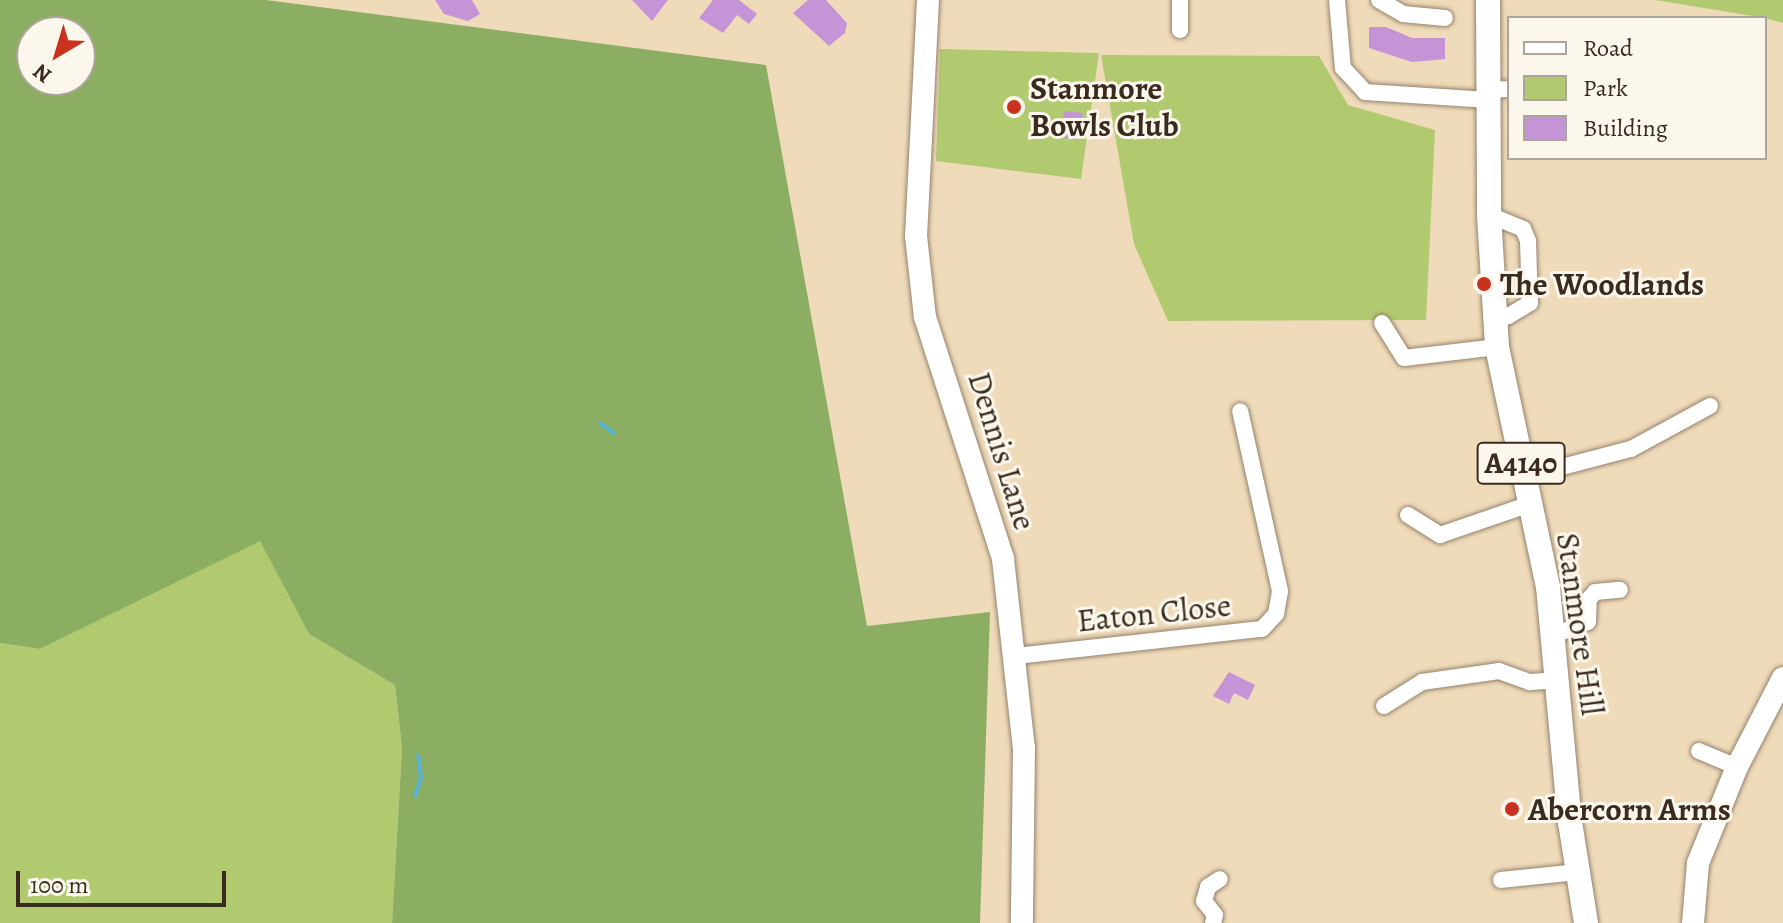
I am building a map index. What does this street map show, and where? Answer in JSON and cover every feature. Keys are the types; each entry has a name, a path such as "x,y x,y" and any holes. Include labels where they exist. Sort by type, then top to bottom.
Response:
{"main road":[{"name":"Stanmore Hill","path":"1488,0 1495,93 1489,215 1497,347 1554,635 1586,923"}],"street":[{"name":"Dennis Lane","path":"928,0 916,236 925,317 1003,559 1024,748 1022,923"},
{"path":"1180,0 1180,30"},
{"path":"1337,0 1343,68 1365,92 1495,93"},
{"path":"1379,0 1403,14 1445,18"},
{"path":"1489,215 1523,229 1528,241 1530,303 1508,316 1494,313"},
{"path":"1382,323 1404,358 1497,347"},
{"path":"1524,477 1631,449 1710,406"},
{"name":"Eaton Close","path":"1016,656 1262,629 1276,614 1280,591 1240,411"},
{"path":"1408,515 1440,535 1530,504"},
{"path":"1554,635 1588,622 1589,599 1595,592 1620,590"},
{"path":"1384,706 1422,682 1499,671 1530,682 1559,680"},
{"path":"1693,923 1698,863 1737,767 1780,692"},
{"path":"1699,751 1737,767"},
{"path":"1501,880 1579,872"},
{"path":"1213,923 1215,915 1204,901 1208,887 1220,879"}],"green space":[{"path":"0,0 266,0 766,65 867,626 990,612 980,923 392,923 402,748 395,685 309,634 260,541 40,649 0,643"},
{"path":"1655,0 1783,0 1783,23 1767,16"},
{"name":"Stanmore Bowls Club","path":"940,49 1099,53 1081,179 936,161"},
{"path":"1101,55 1319,56 1348,105 1435,130 1426,320 1168,321 1134,244"},
{"path":"260,540 309,634 395,685 402,748 392,923 0,923 0,643 40,649"}],"building":[{"path":"435,0 472,0 480,14 468,21 444,14"},
{"path":"632,0 668,0 652,21"},
{"path":"713,0 739,0 757,14 749,24 737,15 723,33 699,18"},
{"path":"808,0 826,0 847,23 845,33 829,46 793,13"},
{"path":"1369,27 1386,27 1412,38 1445,38 1445,59 1412,62 1369,48"},
{"path":"1064,111 1083,113 1080,140 1061,138"},
{"path":"1229,672 1255,685 1248,700 1234,693 1229,704 1213,696"}],"waterway":[{"path":"600,423 614,433"},
{"path":"415,796 421,778 418,755"}],"place":[{"name":"Stanmore Bowls Club","path":"1014,107"},
{"name":"The Woodlands","path":"1484,284"},
{"name":"Abercorn Arms","path":"1512,809"}]}
